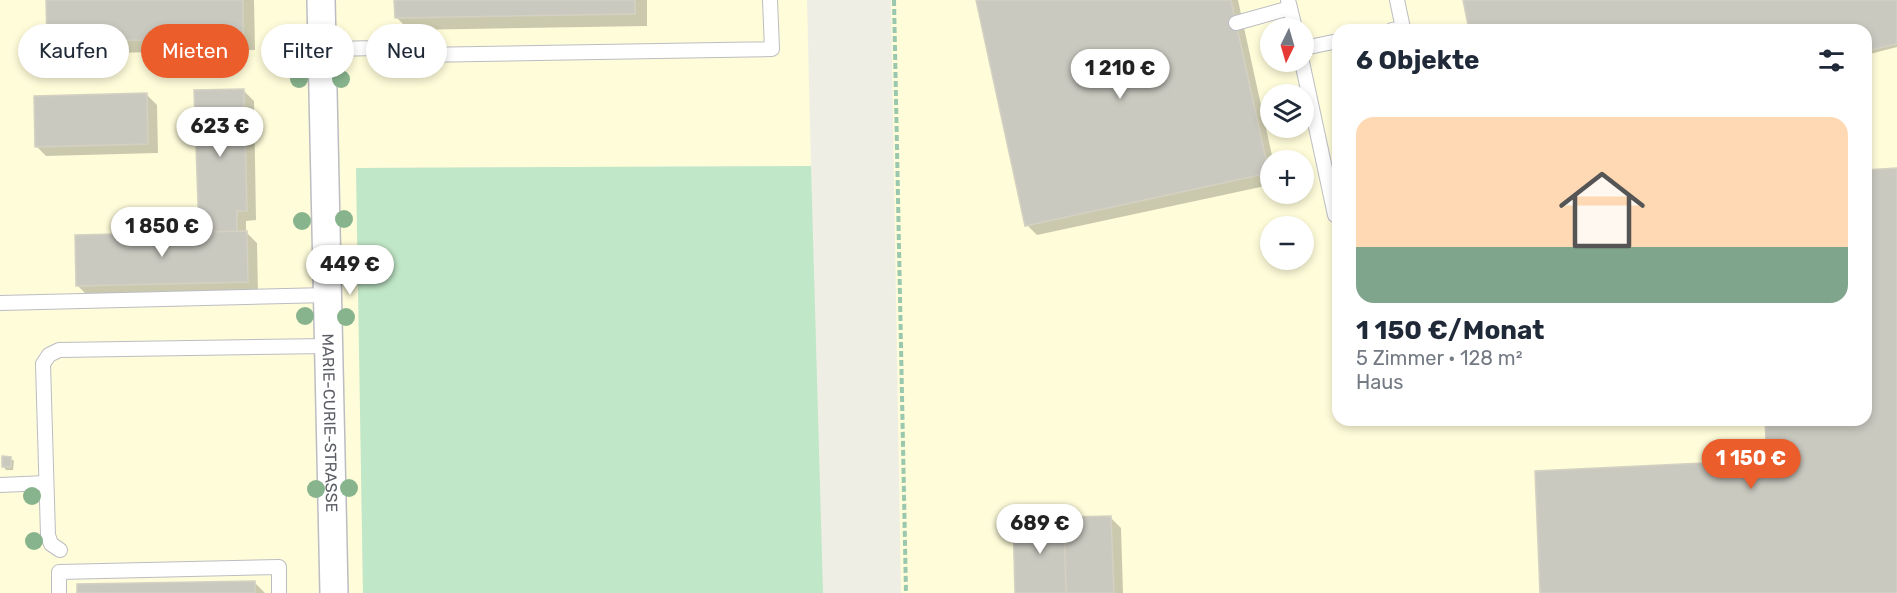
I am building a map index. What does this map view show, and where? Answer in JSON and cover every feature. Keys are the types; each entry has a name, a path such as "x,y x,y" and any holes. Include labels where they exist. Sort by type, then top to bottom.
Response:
{"street":[{"name":"MARIE-CURIE-STRASSE","path":"321,0 322,24"},
{"name":"MARIE-CURIE-STRASSE","path":"324,78 334,593"}],"lane":[{"path":"354,48 383,48 418,55 772,49 770,0"},
{"path":"1397,0 1402,24"},
{"path":"1236,23 1289,4"},
{"path":"1314,46 1332,42"},
{"path":"1304,72 1332,201"},
{"path":"0,303 328,295"},
{"path":"60,550 51,544 48,535 43,364 49,355 58,350 329,346"},
{"path":"0,485 46,483"},
{"path":"59,593 59,572 279,567 279,593"}],"path":[{"path":"894,0 906,593"}],"shaded area":[{"path":"0,0 807,0 811,166 357,168 363,593 0,593"},
{"path":"891,0 1897,0 1897,593 901,593"}],"green space":[{"path":"811,166 823,593 363,593 356,168"}],"building":[{"path":"46,0 243,0 243,24 141,24 141,40 129,40 129,24 47,24"},
{"path":"394,0 635,0 635,14 395,18"},
{"path":"976,0 1231,0 1264,150 1260,150 1260,175 1025,226"},
{"path":"1463,0 1897,0 1897,44 1872,50 1872,24 1468,24"},
{"path":"244,89 247,211 237,211 237,232 199,232 194,90"},
{"path":"147,93 148,144 35,147 34,96"},
{"path":"1897,168 1897,593 1540,593 1535,471 1767,460 1765,426 1872,426 1872,170"},
{"path":"247,231 248,282 76,286 75,235"},
{"path":"2,456 11,457 11,467 2,467"},
{"path":"1111,516 1114,593 1066,593 1064,517"},
{"path":"1064,517 1066,593 1015,593 1013,519"},
{"path":"255,581 255,593 77,593 77,584"}]}
